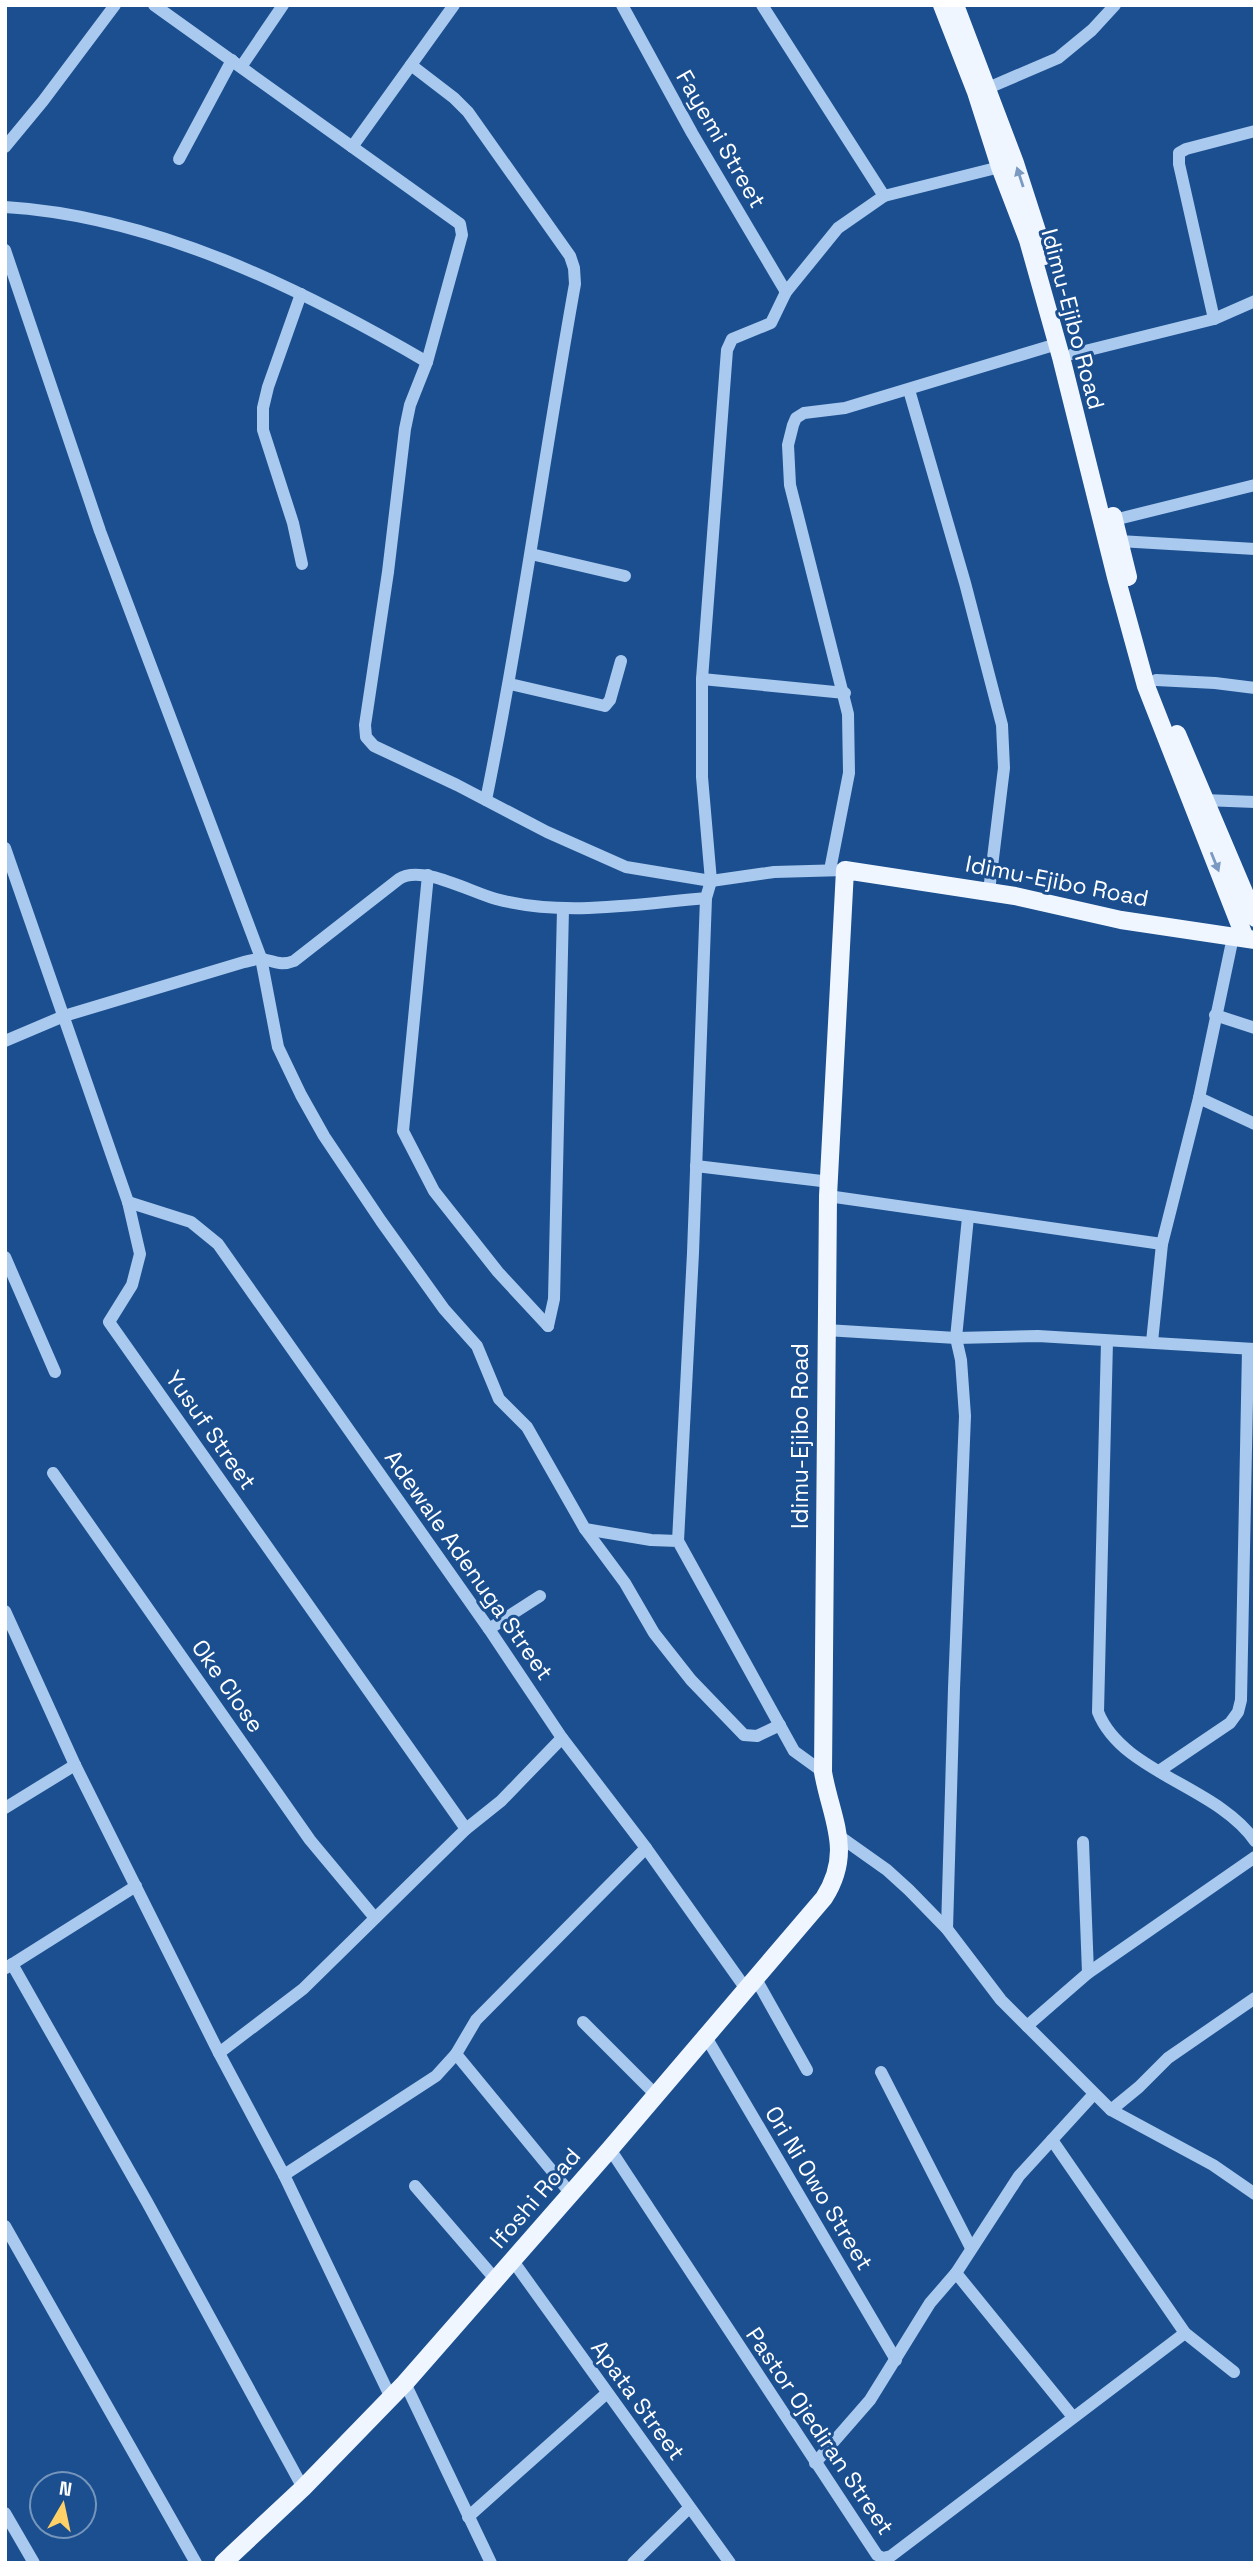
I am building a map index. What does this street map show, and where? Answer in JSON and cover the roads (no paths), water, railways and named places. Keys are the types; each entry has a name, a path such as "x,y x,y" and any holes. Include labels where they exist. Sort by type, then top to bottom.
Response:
{"main road":[{"name":"Idimu-Ejibo Road","path":"839,1836 823,1772 826,1330 838,870 989,891 1121,920 1244,938 1160,706 1156,680 1122,576 1028,240 942,5"},
{"name":"Idimu-Ejibo Road","path":"955,5 988,88 1039,236 1073,354 1119,541 1122,576 1146,686 1160,706 1255,918"},
{"name":"Ifoshi Road","path":"223,2563 303,2488 405,2383 610,2149 824,1898 838,1868 839,1836"}],"street":[{"path":"5,147 115,5"},
{"path":"153,5 460,225 462,235 427,362 410,405 405,429 388,572 365,725 366,737 374,746 547,832 626,867 711,881 774,872 838,870 849,774 849,714 790,485 789,445 793,425 796,418 804,413 845,408 1057,344"},
{"path":"179,159 237,64 283,5"},
{"path":"352,147 454,5"},
{"name":"Fayemi Street","path":"622,5 687,123 786,292"},
{"path":"762,5 884,196"},
{"path":"988,88 1058,58 1115,5"},
{"path":"411,65 468,112 569,256 574,268 575,284 551,416 510,684 486,800"},
{"path":"1214,319 1179,164 1179,153 1255,131"},
{"path":"823,1772 794,1751 678,1541 706,898 711,881 702,777 702,679 727,350 732,339 771,323 786,292 838,228 884,196 1000,167"},
{"path":"5,207 41,209 69,215 186,246 301,294 363,324 427,362"},
{"path":"5,250 100,531 261,958 278,1047 306,1105 381,1221 444,1308 477,1346 499,1399 527,1427 585,1530 625,1583 654,1633 691,1680 744,1735 757,1736 780,1725"},
{"path":"301,294 268,387 263,408 263,430 293,523 302,564"},
{"path":"1073,354 1214,319 1255,301"},
{"path":"909,390 965,583 1002,725 1004,768 989,891"},
{"path":"1114,520 1255,485"},
{"path":"1119,541 1255,549"},
{"path":"531,554 625,576"},
{"path":"510,684 605,706 610,700 621,661"},
{"path":"702,679 845,693"},
{"path":"1156,680 1255,688"},
{"path":"1203,800 1255,802"},
{"name":"Yusuf Street","path":"5,848 128,1202 140,1254 132,1285 109,1322 466,1829"},
{"path":"5,1041 64,1016 261,958 274,964 294,961 410,873 428,874 479,895 518,905 564,909 706,898"},
{"path":"428,874 403,1131 434,1191 498,1272 548,1326 554,1299 564,909"},
{"path":"1152,1342 1162,1244 1199,1098 1215,1015 1244,938"},
{"path":"1215,1015 1255,1028"},
{"path":"1199,1098 1255,1124"},
{"path":"696,1166 968,1217 1162,1244"},
{"name":"Adewale Adenuga Street","path":"128,1202 191,1222 218,1244 489,1629 562,1738 751,1984 807,2070"},
{"path":"947,1929 965,1416 961,1360 956,1338 968,1217"},
{"path":"5,1257 55,1372"},
{"path":"826,1330 956,1338 1038,1336 1252,1349 1241,1700 1238,1713 1230,1723 1158,1771"},
{"path":"1107,1341 1098,1712 1105,1730 1158,1771 1212,1801 1255,1841"},
{"name":"Oke Close","path":"53,1474 310,1840 375,1918"},
{"path":"585,1530 651,1540 678,1541"},
{"path":"489,1629 540,1596"},
{"path":"5,1612 75,1765 219,2053 284,2175 391,2398"},
{"path":"219,2053 303,1989 466,1829 501,1801 562,1738"},
{"path":"5,1808 75,1765"},
{"path":"839,1836 887,1870 947,1929 978,1972 1093,2095 1111,2110 1213,2165 1255,2194"},
{"path":"1083,1842 1088,1973"},
{"path":"284,2175 436,2076 456,2054 476,2020 646,1848"},
{"path":"1027,2026 1088,1973 1255,1857"},
{"path":"136,1886 9,1966 147,2202 303,2488"},
{"path":"1111,2110 1168,2058 1255,1998"},
{"path":"583,2022 656,2095"},
{"name":"Ori Ni Owo Street","path":"706,2037 896,2360"},
{"path":"456,2054 570,2194"},
{"path":"881,2071 971,2248"},
{"path":"815,2463 862,2411 930,2303 956,2273 1019,2176 1093,2095"},
{"path":"1052,2140 1185,2333 1234,2372"},
{"name":"Pastor Ojediran Street","path":"610,2149 815,2463 877,2555 883,2558 891,2556 1185,2333"},
{"path":"415,2186 496,2280"},
{"path":"5,2226 196,2563"},
{"name":"Apata Street","path":"513,2261 730,2563"},
{"path":"956,2273 1073,2417"},
{"path":"405,2383 491,2563"},
{"path":"468,2517 607,2393"},
{"path":"633,2563 690,2508"},
{"path":"5,2513 34,2563"}]}
